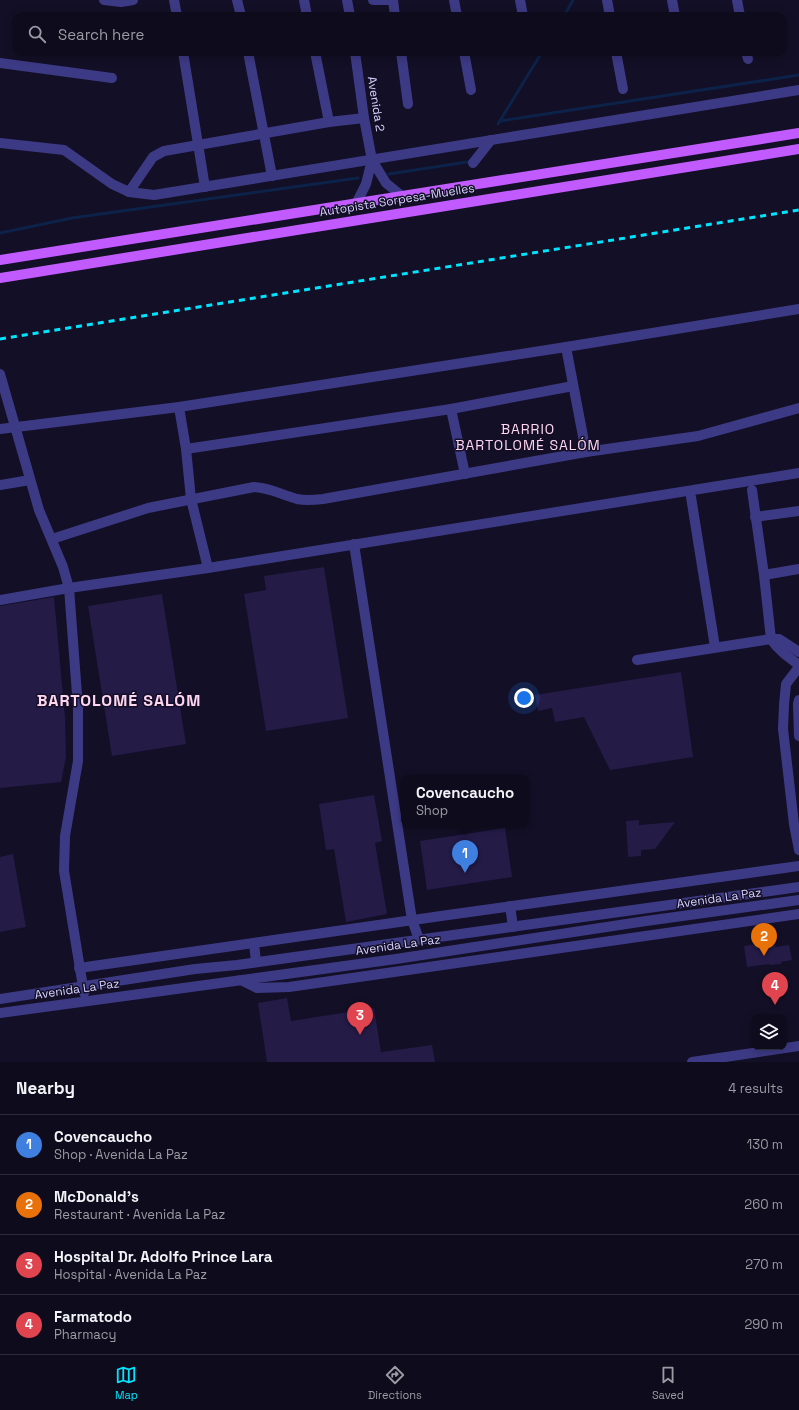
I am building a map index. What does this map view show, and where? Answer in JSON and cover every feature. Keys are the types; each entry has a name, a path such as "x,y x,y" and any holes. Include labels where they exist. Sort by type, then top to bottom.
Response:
{"main road":[{"name":"Autopista Sorpesa-Muelles","path":"0,260 404,197 799,133"},
{"name":"Autopista Sorpesa-Muelles","path":"0,278 799,149"},
{"path":"0,284 17,275"}],"street":[{"path":"104,0 121,2 133,0"},
{"path":"174,0 176,12"},
{"path":"237,0 240,12"},
{"path":"304,0 306,12"},
{"path":"347,0 349,12"},
{"path":"373,0 393,0 395,12"},
{"path":"454,0 456,12"},
{"path":"520,0 522,12"},
{"path":"607,0 609,12"},
{"path":"672,0 674,12"},
{"path":"737,0 739,12"},
{"path":"184,56 205,187"},
{"path":"249,56 265,133 272,176"},
{"path":"316,56 329,122"},
{"name":"Avenida 2","path":"356,56 364,118 372,160"},
{"path":"402,56 408,104"},
{"path":"465,56 471,90"},
{"path":"617,56 623,89"},
{"path":"0,63 112,78"},
{"path":"0,143 64,150 112,184 129,192 154,195 799,90"},
{"path":"129,192 153,157 158,153 329,122 364,118"},
{"path":"473,163 491,140"},
{"path":"372,160 386,183 393,190 404,197"},
{"path":"356,204 368,178 372,160"},
{"path":"0,429 179,407 799,309"},
{"path":"566,347 586,452"},
{"path":"0,374 38,510 52,539 63,567 69,588 78,708 78,761 65,836 64,871 79,968 86,1001"},
{"path":"186,449 451,409 573,386"},
{"path":"179,407 186,449 191,499 208,568"},
{"path":"52,539 148,508 254,486 266,487 298,499 310,501 586,452 698,436 799,408"},
{"path":"451,409 465,474"},
{"path":"0,600 799,473"},
{"path":"0,484 30,480"},
{"path":"752,490 764,575 770,639 780,650 799,666 786,684 783,729 794,824 799,850"},
{"path":"691,497 716,647"},
{"path":"756,517 799,511"},
{"path":"354,544 412,920 419,939"},
{"path":"764,575 799,569"},
{"path":"637,660 770,639 779,639 799,652"},
{"path":"799,700 799,736"},
{"path":"79,968 799,866"},
{"name":"Avenida La Paz","path":"0,999 195,969 256,962 799,887"},
{"name":"Avenida La Paz","path":"0,1013 799,900"},
{"path":"510,906 513,927"},
{"path":"241,980 257,988 289,987 799,914"},
{"path":"254,943 256,962"},
{"path":"194,952 195,969"},
{"path":"692,1062 799,1046"}],"building":[{"path":"324,567 348,718 266,731 244,594 266,590 264,576"},
{"path":"162,594 186,744 112,756 88,606"},
{"path":"54,597 65,717 66,757 61,782 0,788 0,606"},
{"path":"681,672 693,757 610,770 584,717 555,722 552,708 538,711 535,695"},
{"path":"374,795 382,841 375,843 387,914 346,922 334,849 326,850 319,804"},
{"path":"639,820 639,825 675,822 655,849 641,850 641,856 628,857 626,821"},
{"path":"505,828 512,877 427,890 420,841"},
{"path":"13,854 26,927 0,932 0,857"},
{"path":"761,943 762,945 775,944 776,947 789,945 792,960 781,962 781,964 747,967 744,946"},
{"path":"287,998 291,1021 374,1008 381,1052 432,1045 435,1062 267,1062 258,1003"}],"waterway":[{"path":"566,12 573,0"},
{"path":"498,124 540,56"},
{"path":"500,121 799,75"},
{"path":"389,174 472,160"},
{"path":"0,233 72,218 358,178"}],"railway":[{"path":"0,339 799,210"}],"place":[{"name":"Covencaucho","path":"465,873"},
{"name":"McDonald's","path":"764,956"},
{"name":"Farmatodo","path":"775,1005"},
{"name":"Hospital Dr. Adolfo Prince Lara","path":"360,1035"}],"district":[{"name":"BARRIO BARTOLOMÉ SALÓM","path":"528,438"},
{"name":"BARTOLOMÉ SALÓM","path":"119,700"}]}
